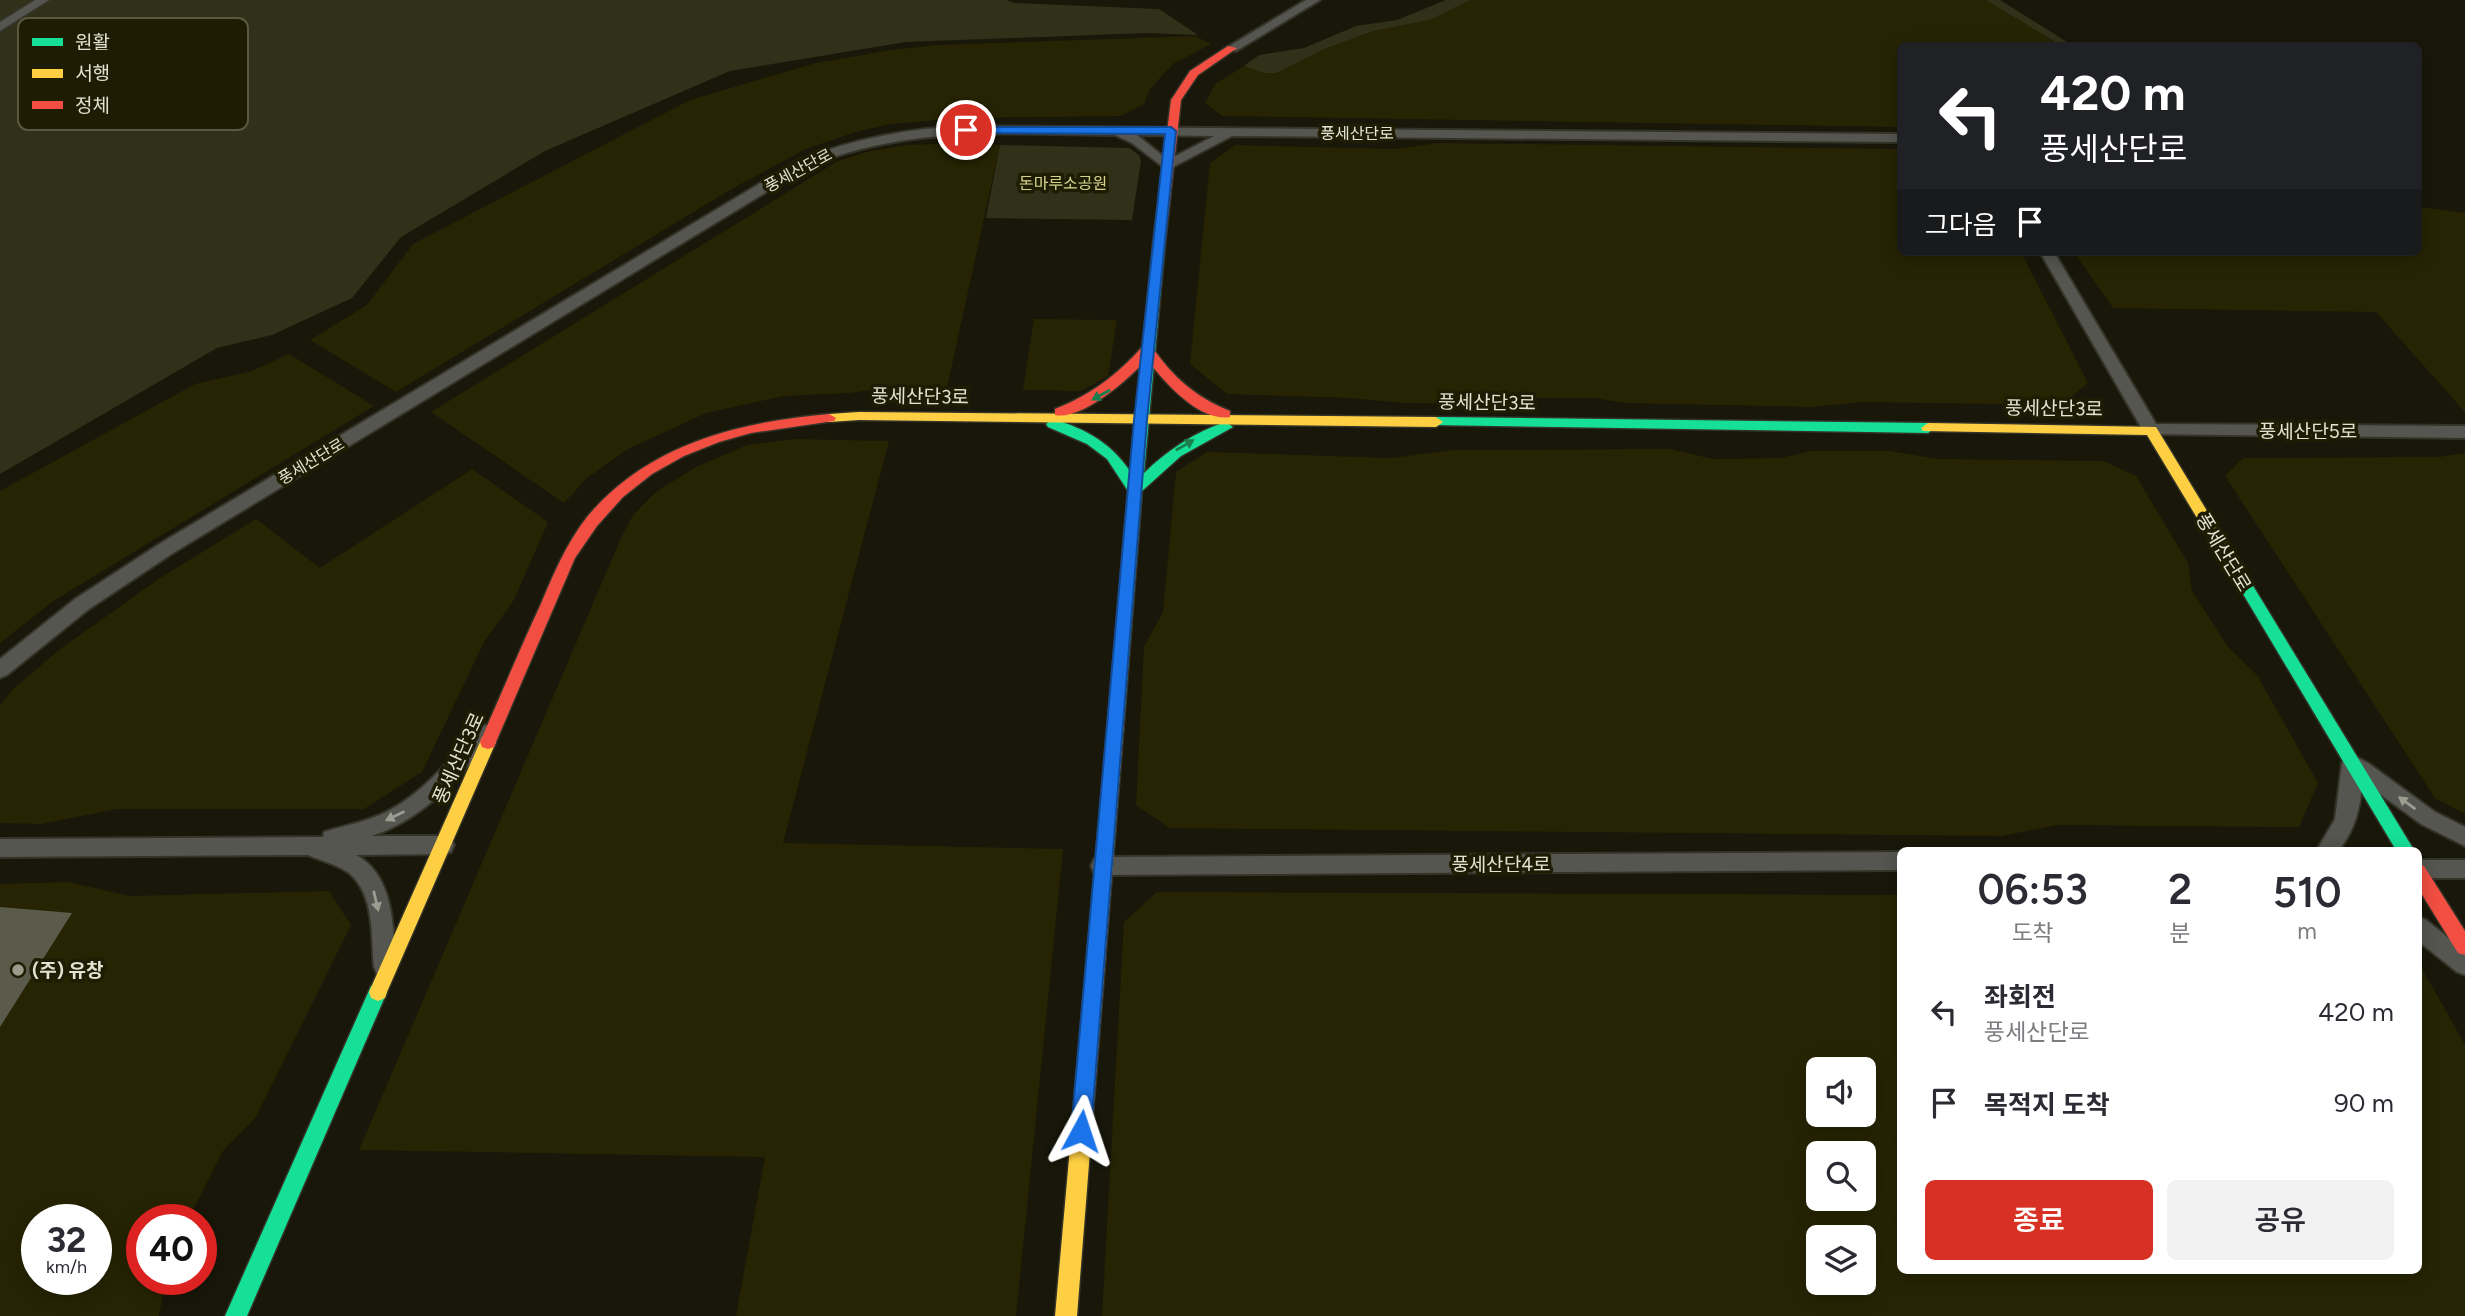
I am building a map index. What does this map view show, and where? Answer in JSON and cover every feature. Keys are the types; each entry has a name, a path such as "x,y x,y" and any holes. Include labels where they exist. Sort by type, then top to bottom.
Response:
{"street":[{"path":"0,27 43,0"},
{"path":"1066,1316 1140,420 1176,94 1192,73 1314,0"},
{"name":"풍세산단로","path":"0,670 82,604 167,548 803,163 843,146 879,137 928,130 1897,138"},
{"path":"1113,130 1137,140 1167,166"},
{"path":"1167,166 1211,141 1234,132"},
{"name":"풍세산단로","path":"2049,256 2151,430 2403,847"},
{"path":"1041,418 1084,405 1114,388 1147,350"},
{"path":"1147,350 1174,388 1194,404 1250,421"},
{"name":"풍세산단3로","path":"236,1316 569,556 590,523 619,491 647,468 692,445 737,429 786,420 859,416 2151,430"},
{"path":"1041,418 1092,441 1112,456 1135,490"},
{"path":"1135,490 1165,458 1183,444 1210,431 1250,421"},
{"name":"풍세산단5로","path":"2151,430 2465,432"},
{"path":"309,846 364,830 403,813 439,784 498,720"},
{"path":"2352,763 2428,818 2465,837"},
{"path":"2330,847 2343,832 2350,807 2352,763"},
{"path":"0,848 443,845"},
{"path":"309,846 356,866 371,882 377,900 386,975"},
{"name":"풍세산단4로","path":"1102,866 1897,861"},
{"path":"2422,870 2465,869"},
{"path":"2422,877 2465,947"},
{"path":"2422,930 2465,965"}],"shaded area":[{"path":"1470,0 1986,0 2055,42 1897,42 1897,127 1222,116 1205,103 1215,84 1244,66 1264,73 1276,73 1325,49 1373,31 1430,20"},
{"path":"1195,36 1211,44 1173,64 1150,89 1144,104 1121,116 959,118 891,124 859,131 806,149 730,190 396,392 310,340 367,305 413,244 690,100 816,63 891,50 937,45"},
{"path":"1438,143 1897,149 1897,256 2023,256 2088,383 2062,405 1864,402 1811,407 1625,403 1594,398 1542,398 1496,404 1404,403 1350,398 1227,394 1190,364 1210,163 1235,145 1394,149"},
{"path":"908,145 1000,145 947,388 890,387 850,393 784,396 706,413 628,449 587,478 564,503 431,412 838,161 870,151"},
{"path":"2422,207 2465,213 2465,412 2376,312 2113,308 2077,256 2422,256"},
{"path":"1034,319 1117,320 1108,376 1081,391 1023,390"},
{"path":"289,354 374,406 55,600 0,643 0,491 195,384 252,371"},
{"path":"794,439 889,441 783,843 1063,849 1016,1316 736,1316 765,1157 359,1150 633,515 657,491 696,467 747,445"},
{"path":"1670,449 1713,459 1780,458 1812,451 1890,451 1937,459 2104,461 2136,476 2188,563 2192,591 2228,647 2257,675 2318,783 2299,827 2057,825 2002,836 1170,828 1136,805 1144,647 1163,612 1176,472 1207,452 1391,458 1454,450"},
{"path":"2465,453 2465,814 2435,798 2225,476 2243,458 2439,457"},
{"path":"472,469 548,522 514,600 484,642 422,772 364,809 117,809 41,824 0,823 0,706 11,691 60,649 160,578 256,519 320,568"},
{"path":"68,882 130,896 329,891 351,925 256,1117 223,1151 196,1204 126,1204 126,1295 163,1295 159,1316 0,1316 0,884"},
{"path":"1157,892 1897,895 1897,1274 2422,1274 2422,968 2465,1045 2465,1316 1102,1316 1124,922"}],"green space":[{"path":"0,0 1006,0 1015,3 1159,9 1198,35 1146,33 906,42 730,71 545,151 401,237 352,298 272,335 217,348 0,474"},
{"path":"1446,0 1470,0 1430,20 1373,31 1325,49 1276,73 1264,73 1244,66 1259,55 1304,48 1356,26 1397,20"},
{"path":"1986,0 2000,0 2067,42 2055,42"},
{"name":"돈마루소공원","path":"1000,145 1129,148 1139,155 1141,161 1132,220 986,218"}],"building":[{"name":"(주) 유창","path":"0,907 72,913 0,1027"}],"traffic: fast":[{"path":"1116,721 1141,420 1159,244"},
{"path":"1436,422 1928,428"},
{"path":"1053,424 1092,441 1112,456 1135,490 1176,452 1226,427"},
{"path":"2231,562 2403,847"},
{"path":"236,1316 378,992"}],"traffic: slow":[{"path":"829,418 859,416 1436,422"},
{"path":"1928,428 2151,430 2231,562"},
{"path":"1066,1316 1116,721"},
{"path":"378,992 488,742"}],"traffic: jam":[{"path":"1159,244 1176,100 1194,73 1232,48"},
{"path":"1060,412 1086,401 1108,387 1128,371 1147,350 1180,390 1199,403 1225,414"},
{"path":"488,742 569,556 592,522 618,494 647,471 680,452 714,439 789,422 829,418"},
{"path":"2422,878 2465,947"}],"place":[{"name":"(주) 유창","path":"18,970"}],"route":[{"path":"966,130 1171,131 1140,420 1081,1131"}]}
